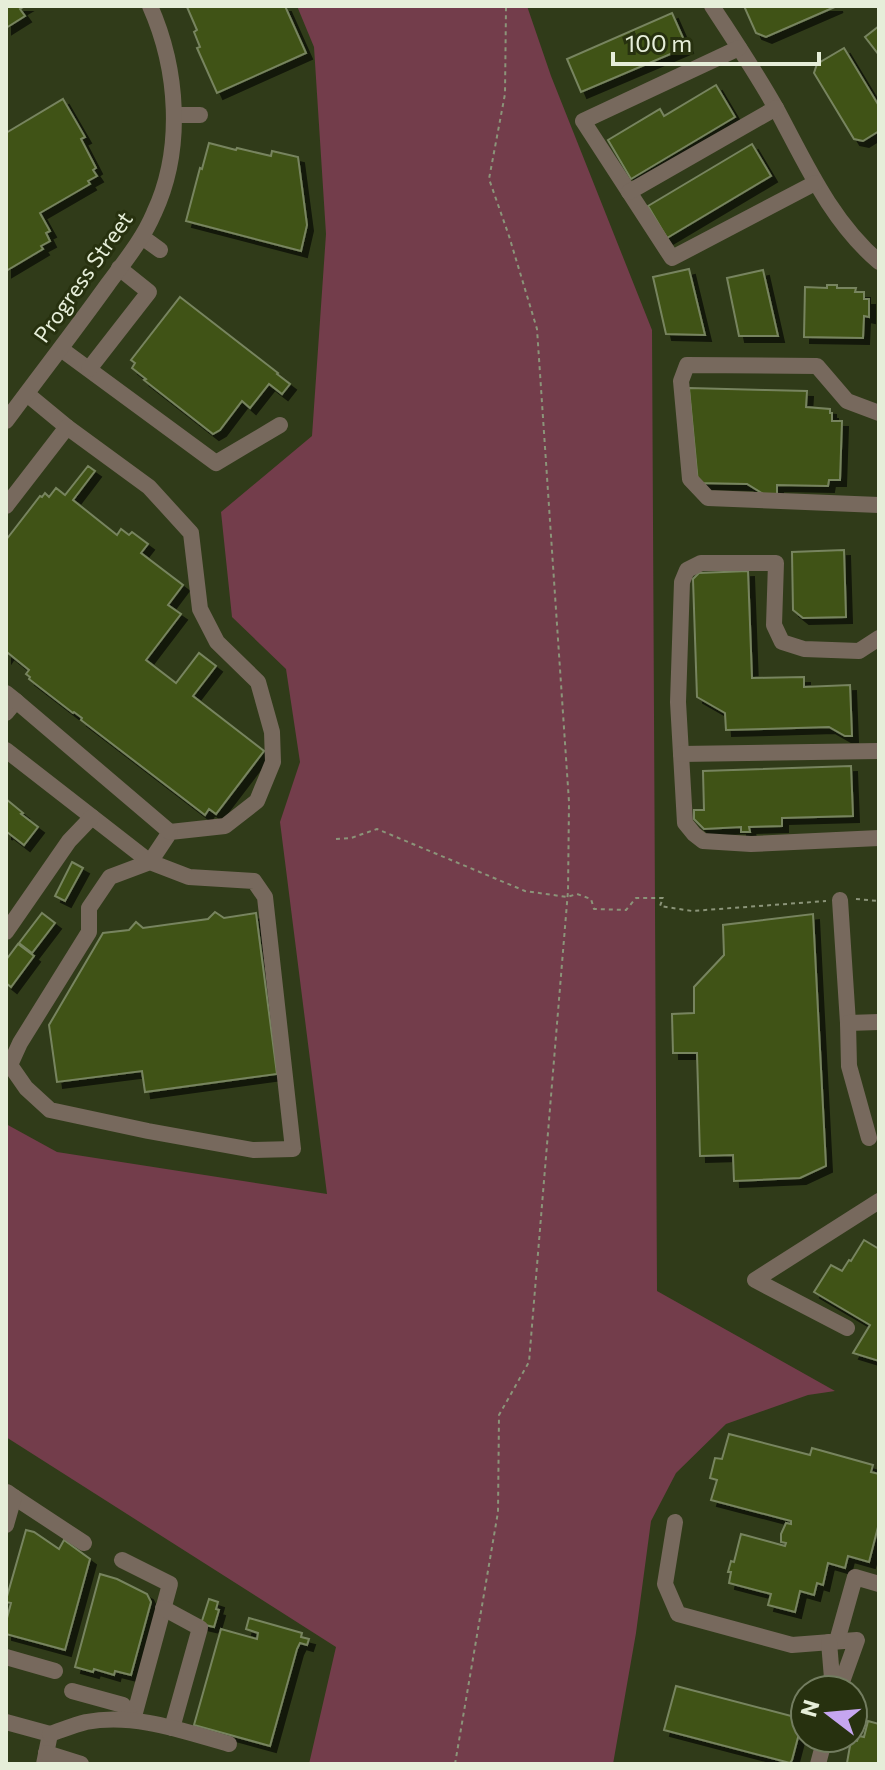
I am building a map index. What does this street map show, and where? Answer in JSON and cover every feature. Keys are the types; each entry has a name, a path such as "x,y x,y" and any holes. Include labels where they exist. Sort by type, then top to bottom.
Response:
{"street":[{"name":"Progress Street","path":"6,421 142,237 156,210 168,169 174,115 164,45 150,6"},
{"path":"712,6 776,108 815,183 841,222 879,262"},
{"path":"739,48 583,121 672,258 815,183"},
{"path":"629,192 776,108"},
{"path":"174,115 200,115"},
{"path":"142,237 160,250"},
{"path":"89,369 149,292 119,268"},
{"path":"61,349 216,463 280,425"},
{"path":"879,413 847,401 817,366 687,365 681,381 690,479 708,498 879,505"},
{"path":"9,702 170,832 225,826 257,801 273,762 272,732 258,682 217,642 200,609 191,533 149,487 27,394"},
{"path":"6,506 67,427"},
{"path":"879,638 859,651 804,649 782,642 774,625 776,563 701,563 687,570 682,582 678,702 685,823 703,841 751,844 879,838"},
{"path":"6,750 150,862 189,877 254,881 265,897 293,1149 253,1150 50,1110 26,1088 10,1065 20,1043 89,932 89,908 110,877 150,862 170,832"},
{"path":"681,754 879,751"},
{"path":"6,932 69,841 92,817"},
{"path":"840,900 849,1066 869,1138"},
{"path":"848,1023 879,1022"},
{"path":"847,1328 755,1280 879,1201"},
{"path":"6,1525 10,1494 84,1543"},
{"path":"675,1522 665,1584 678,1614 792,1645 857,1640 845,1674"},
{"path":"122,1560 170,1584 133,1720"},
{"path":"833,1674 833,1641 855,1577 879,1584"},
{"path":"163,1608 200,1628 172,1728"},
{"path":"6,1657 55,1671"},
{"path":"72,1691 123,1705 133,1720"},
{"path":"6,1722 50,1734 87,1722 133,1720 229,1744"},
{"path":"50,1734 45,1758 81,1764"}],"path":[{"path":"455,1764 498,1512 499,1415 529,1362 567,897 569,802 537,329 489,179 505,94 506,6"},
{"path":"336,839 351,838 377,829 525,891 567,897 577,894 591,899 594,909 626,910 636,898 663,898 660,906 692,911 858,899 879,901"}],"shaded area":[{"path":"297,6 527,6 551,76 652,330 657,1291 835,1391 808,1395 726,1424 676,1473 651,1521 636,1633 613,1764 309,1764 336,1647 6,1437 6,1124 57,1152 327,1194 280,822 300,762 286,669 232,617 221,512 312,436 326,234 314,47"}],"building":[{"path":"6,6 25,6 20,9 25,16 6,28"},
{"path":"189,6 285,6 306,53 217,93 197,48 200,47 194,32 197,30"},
{"path":"744,6 837,6 766,37 756,33"},
{"path":"672,13 687,47 581,92 567,59"},
{"path":"879,26 879,55 865,37"},
{"path":"844,48 879,106 879,131 863,141 854,139 814,73 817,64"},
{"path":"716,85 735,117 631,179 608,140 660,109 664,116"},
{"path":"63,99 85,137 81,139 97,176 88,181 90,184 40,213 50,231 46,233 50,241 41,246 43,249 6,271 6,133"},
{"path":"209,143 271,156 272,151 298,157 307,225 301,251 186,221"},
{"path":"752,144 771,176 667,238 648,206"},
{"path":"689,269 705,335 666,334 653,277"},
{"path":"763,270 778,336 739,336 727,278"},
{"path":"827,285 856,288 855,292 864,292 864,299 869,299 869,317 864,316 863,338 804,337 805,287 827,288"},
{"path":"180,297 290,384 282,394 269,384 250,408 242,401 220,430 213,434 132,368 135,363 131,360"},
{"path":"689,388 807,391 806,407 830,409 832,421 842,421 840,480 829,480 828,486 777,485 777,498 770,498 747,484 698,483"},
{"path":"88,466 95,471 73,500 117,535 121,529 129,535 132,532 148,544 141,553 183,585 168,605 181,614 146,660 176,683 199,653 216,666 193,696 264,751 216,814 209,809 205,815 29,679 26,674 29,670 8,653 6,656 6,540 40,496 45,493 49,497 56,488 65,495"},
{"path":"844,550 846,617 803,618 793,610 792,552"},
{"path":"748,571 752,678 804,677 804,687 850,685 852,736 845,736 829,727 726,730 725,713 697,697 693,579 699,573"},
{"path":"851,766 853,816 782,818 782,826 749,827 750,832 741,832 741,827 704,829 694,819 694,810 704,810 703,771"},
{"path":"6,799 38,827 24,845 6,834"},
{"path":"72,862 83,868 65,901 55,896"},
{"path":"215,912 224,918 256,913 277,1074 145,1092 142,1071 57,1082 49,1025 103,933 129,930 136,922 143,928 208,919"},
{"path":"42,913 55,923 32,953 19,943"},
{"path":"813,914 826,1166 800,1178 734,1181 733,1155 700,1156 697,1053 673,1053 672,1014 694,1013 694,987 724,955 723,925"},
{"path":"18,944 34,956 11,987 6,983 6,960"},
{"path":"864,1240 879,1249 879,1361 853,1353 870,1325 814,1292 831,1265 842,1271"},
{"path":"729,1434 810,1455 812,1448 873,1465 871,1472 879,1474 879,1523 869,1562 848,1556 845,1568 828,1563 823,1585 817,1583 814,1595 800,1591 795,1612 768,1605 771,1594 729,1583 731,1572 728,1572 731,1561 734,1562 741,1534 785,1546 786,1543 781,1542 781,1534 786,1523 791,1524 791,1521 711,1500 717,1480 710,1478 715,1458 722,1459"},
{"path":"26,1530 59,1549 64,1540 90,1559 65,1650 6,1634 11,1603 6,1600"},
{"path":"100,1574 147,1594 151,1602 131,1675 115,1671 114,1675 94,1669 93,1672 75,1667"},
{"path":"209,1599 218,1602 214,1627 201,1624"},
{"path":"249,1618 302,1633 301,1637 309,1639 307,1645 300,1643 297,1649 270,1746 194,1725 221,1629 257,1639 258,1633 246,1629"},
{"path":"676,1686 789,1715 789,1754 794,1754 790,1763 664,1730"},
{"path":"869,1721 879,1724 879,1764 847,1763 849,1754 869,1754"}]}
